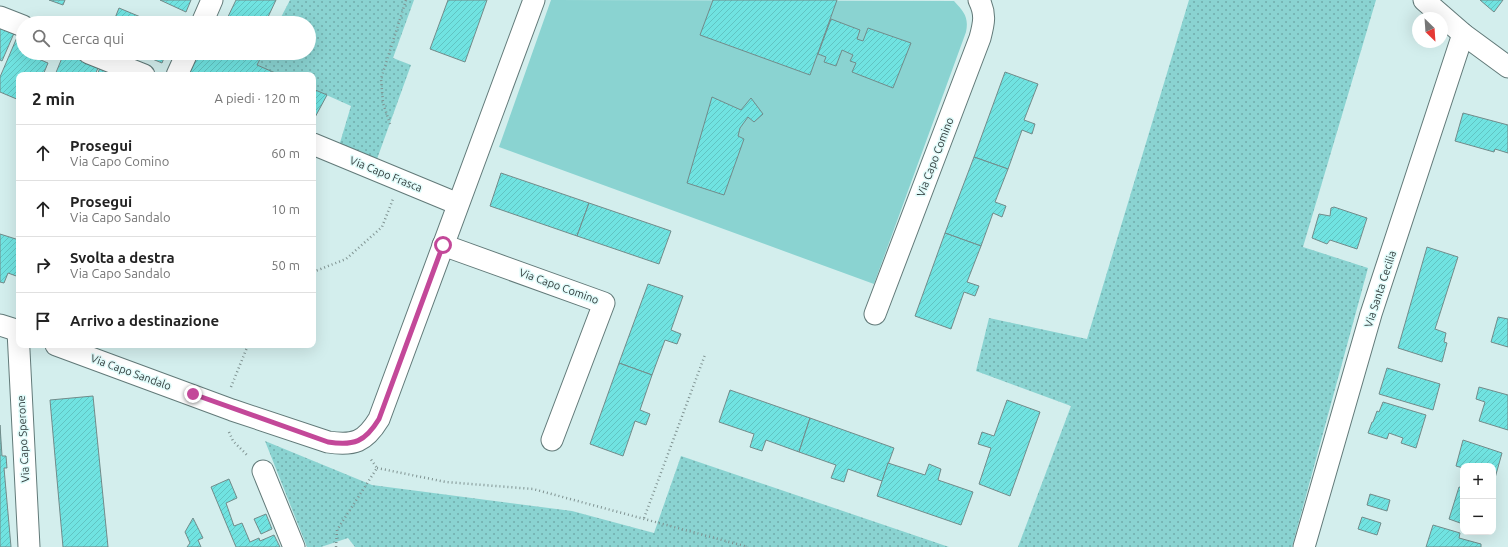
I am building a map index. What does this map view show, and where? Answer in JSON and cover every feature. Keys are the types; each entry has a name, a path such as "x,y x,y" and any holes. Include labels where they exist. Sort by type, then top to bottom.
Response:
{"street":[{"path":"205,16 212,0"},
{"path":"359,441 370,433 379,419 534,0"},
{"name":"Via Capo Comino","path":"876,314 980,38 984,22 984,10 979,0"},
{"path":"1424,0 1462,34 1508,67"},
{"path":"0,17 16,23"},
{"name":"Via Santa Cecilia","path":"1304,547 1371,314 1462,34"},
{"path":"106,60 136,72"},
{"path":"178,72 184,60"},
{"name":"Via Capo Frasca","path":"316,145 458,204"},
{"name":"Via Capo Comino","path":"443,245 604,302 552,440"},
{"name":"Via Capo Sperone","path":"12,329 29,547"},
{"name":"Via Capo Sandalo","path":"64,348 223,406 328,442 343,444 359,441"},
{"path":"262,471 294,547"}],"path":[{"path":"390,124 383,103 381,79 406,0"},
{"path":"316,271 346,259 382,227 401,180"},
{"path":"223,406 247,348"},
{"path":"644,518 705,355"},
{"path":"229,430 233,441 262,471"},
{"path":"359,441 377,468 446,482 533,489 748,547"},
{"path":"336,547 337,530 377,468"}],"shaded area":[{"path":"290,0 414,0 393,58 411,65 377,159 339,146 351,106 316,90 316,72 273,72 257,65 260,60 316,60 316,16 282,16"},
{"path":"551,0 954,1 965,15 967,22 966,32 874,284 499,147"},
{"path":"1189,0 1376,0 1303,247 1368,268 1292,547 1018,547 1071,406 976,371 989,318 1087,339"},
{"path":"265,441 372,485 572,511 654,533 681,456 949,547 355,547 348,538 321,547 307,547"}],"building":[{"path":"49,0 65,0 63,5"},
{"path":"160,0 191,0 186,12"},
{"path":"236,0 276,0 268,16 228,16"},
{"path":"448,0 487,0 465,62 430,49"},
{"path":"713,0 837,0 810,75 700,35"},
{"path":"1480,0 1503,0 1494,12"},
{"path":"119,8 138,16 116,16"},
{"path":"831,19 860,30 857,39 863,41 868,28 911,43 893,88 852,72 856,63 850,61 853,55 842,50 836,66 824,62 826,57 818,54"},
{"path":"0,24 15,31 2,61 0,60"},
{"path":"16,40 16,60 41,60 48,63 44,72 16,72 16,99 0,92 0,77"},
{"path":"61,60 80,60 98,68 96,72 56,72"},
{"path":"155,60 163,60 162,63"},
{"path":"191,60 260,60 257,65 273,72 188,72 186,71"},
{"path":"100,68 110,72 98,72"},
{"path":"1005,72 1038,84 1024,120 1035,124 1032,134 1022,130 1008,169 974,157"},
{"path":"316,90 327,95 316,115"},
{"path":"712,97 741,110 751,98 763,114 754,122 748,117 740,128 738,136 744,139 724,195 687,183"},
{"path":"1463,113 1508,125 1508,153 1495,149 1494,152 1455,141"},
{"path":"974,157 1008,169 995,202 1006,206 1002,217 993,213 981,246 945,233"},
{"path":"501,173 589,203 577,236 490,206"},
{"path":"589,203 671,231 659,264 577,236"},
{"path":"1334,207 1367,218 1357,249 1330,240 1327,244 1312,238 1319,214 1330,216 1331,208"},
{"path":"945,233 981,246 967,282 979,286 975,296 964,292 951,329 915,316"},
{"path":"0,234 16,239 16,276 8,273 4,283 0,282"},
{"path":"1427,247 1458,257 1435,329 1446,333 1444,342 1447,343 1442,362 1398,348"},
{"path":"648,284 683,296 671,330 681,334 677,344 665,340 652,375 619,363"},
{"path":"1498,317 1508,319 1508,347 1491,342"},
{"path":"619,363 652,375 640,410 650,414 646,425 635,421 623,456 590,444"},
{"path":"1387,368 1440,384 1433,410 1379,394"},
{"path":"1479,387 1508,395 1508,430 1479,421 1485,402 1476,399"},
{"path":"730,390 810,418 799,452 766,440 762,451 750,447 754,434 719,422"},
{"path":"93,396 108,547 63,547 50,400"},
{"path":"1007,400 1040,412 1010,496 979,484 991,448 978,444 982,432 994,436"},
{"path":"1383,402 1426,415 1416,448 1401,443 1403,438 1389,433 1387,439 1368,433 1377,411 1379,412"},
{"path":"810,418 894,448 882,481 848,469 844,482 831,478 836,465 799,452"},
{"path":"0,425 2,456 6,456 7,468 4,468 11,547 0,547"},
{"path":"1463,440 1502,453 1496,474 1496,463 1460,463 1460,467 1456,466"},
{"path":"888,463 925,475 929,464 941,469 938,480 973,492 961,525 877,496"},
{"path":"229,479 237,498 226,503 234,526 242,523 250,542 259,538 260,541 274,535 280,547 236,547 211,487"},
{"path":"1459,487 1460,487 1460,523 1449,519"},
{"path":"1370,494 1390,500 1387,511 1367,505"},
{"path":"266,514 272,529 261,534 254,519"},
{"path":"1362,517 1381,523 1377,535 1358,529"},
{"path":"193,518 203,538 198,540 201,547 187,547 190,543 185,532"},
{"path":"1433,525 1460,533 1459,538 1481,544 1481,547 1426,547"}],"route":[{"path":"193,394 232,410 328,442 343,444 359,441 370,433 379,419 443,245"}]}
